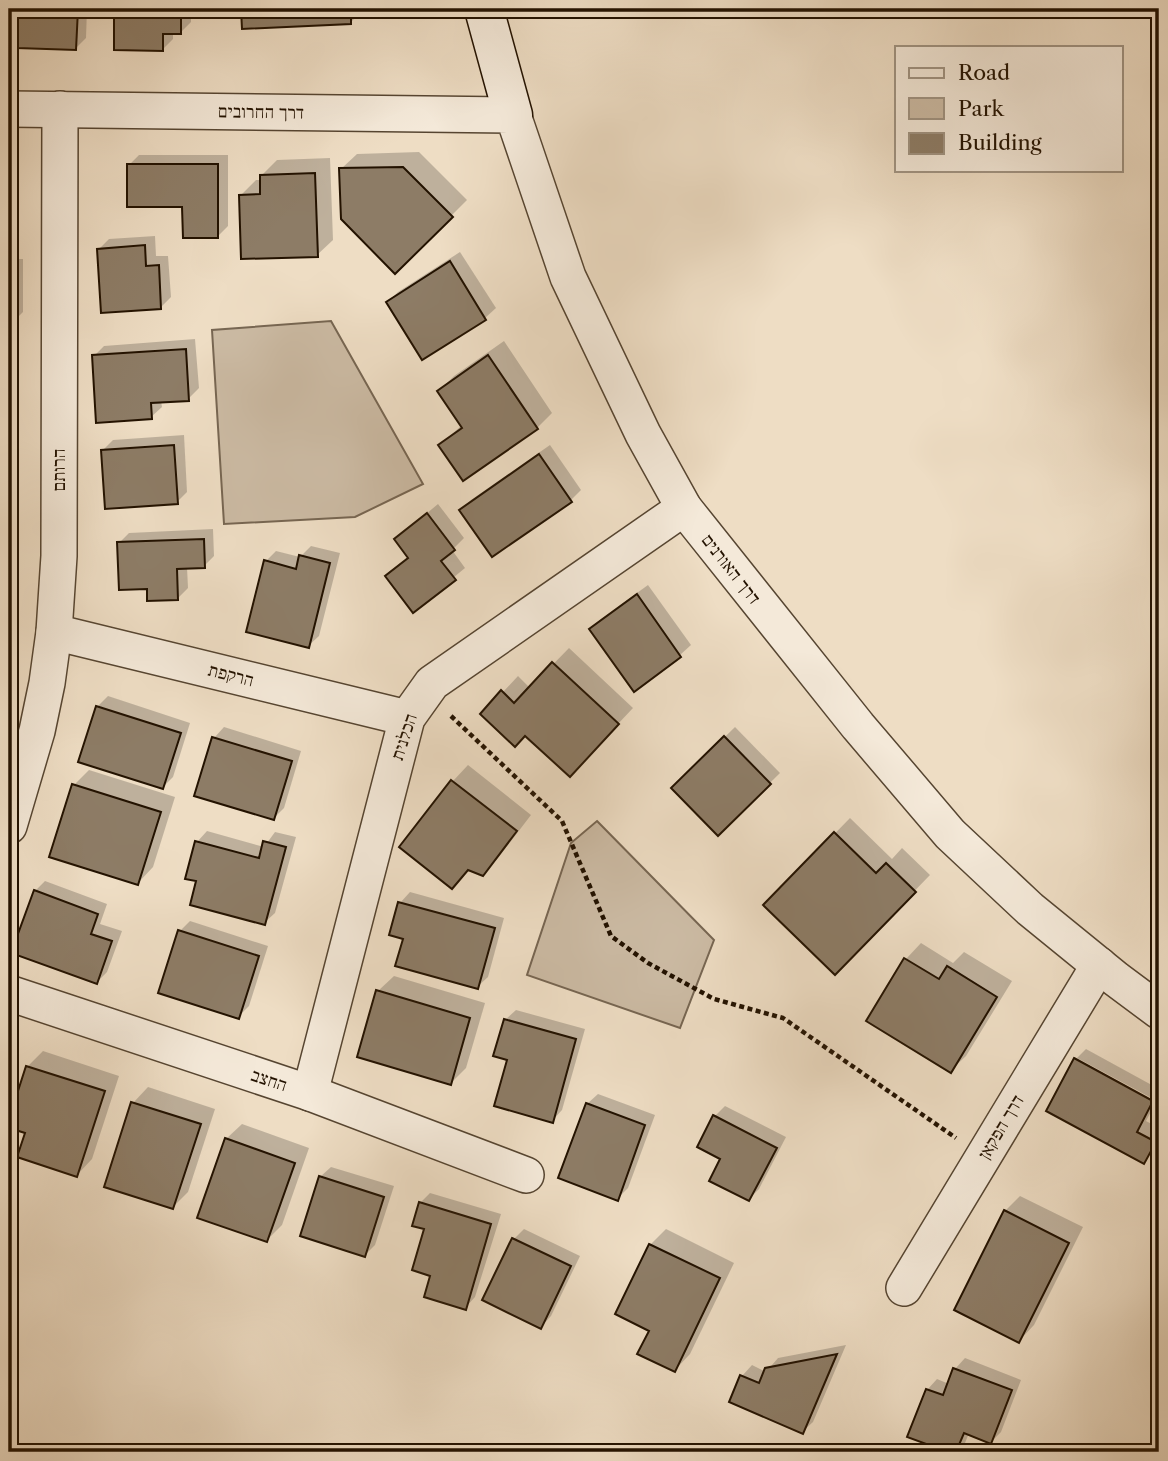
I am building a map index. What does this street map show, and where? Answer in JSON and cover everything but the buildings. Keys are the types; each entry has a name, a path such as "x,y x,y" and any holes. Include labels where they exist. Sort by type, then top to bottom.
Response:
{"street":[{"name":"דרך האורנים","path":"484,9 513,115 568,277 643,434 684,508 858,726 950,834 1030,909 1159,1011"},
{"name":"דרך החרובים","path":"9,109 513,115"},
{"name":"הרותם","path":"9,826 37,731 54,632 59,556 60,109"},
{"path":"416,704 432,683 684,508"},
{"name":"הרקפת","path":"54,632 416,704"},
{"name":"הכלנית","path":"310,1093 416,704"},
{"name":"דרך הפקאן","path":"904,1288 1099,965"},
{"name":"החצב","path":"9,993 310,1093 526,1175"}],"path":[{"path":"416,704 562,821 611,936 648,963 714,999 783,1018 983,1157"}],"green space":[{"path":"331,321 423,484 355,517 224,524 212,330"},
{"path":"597,821 714,940 680,1028 527,975 571,843"}]}
